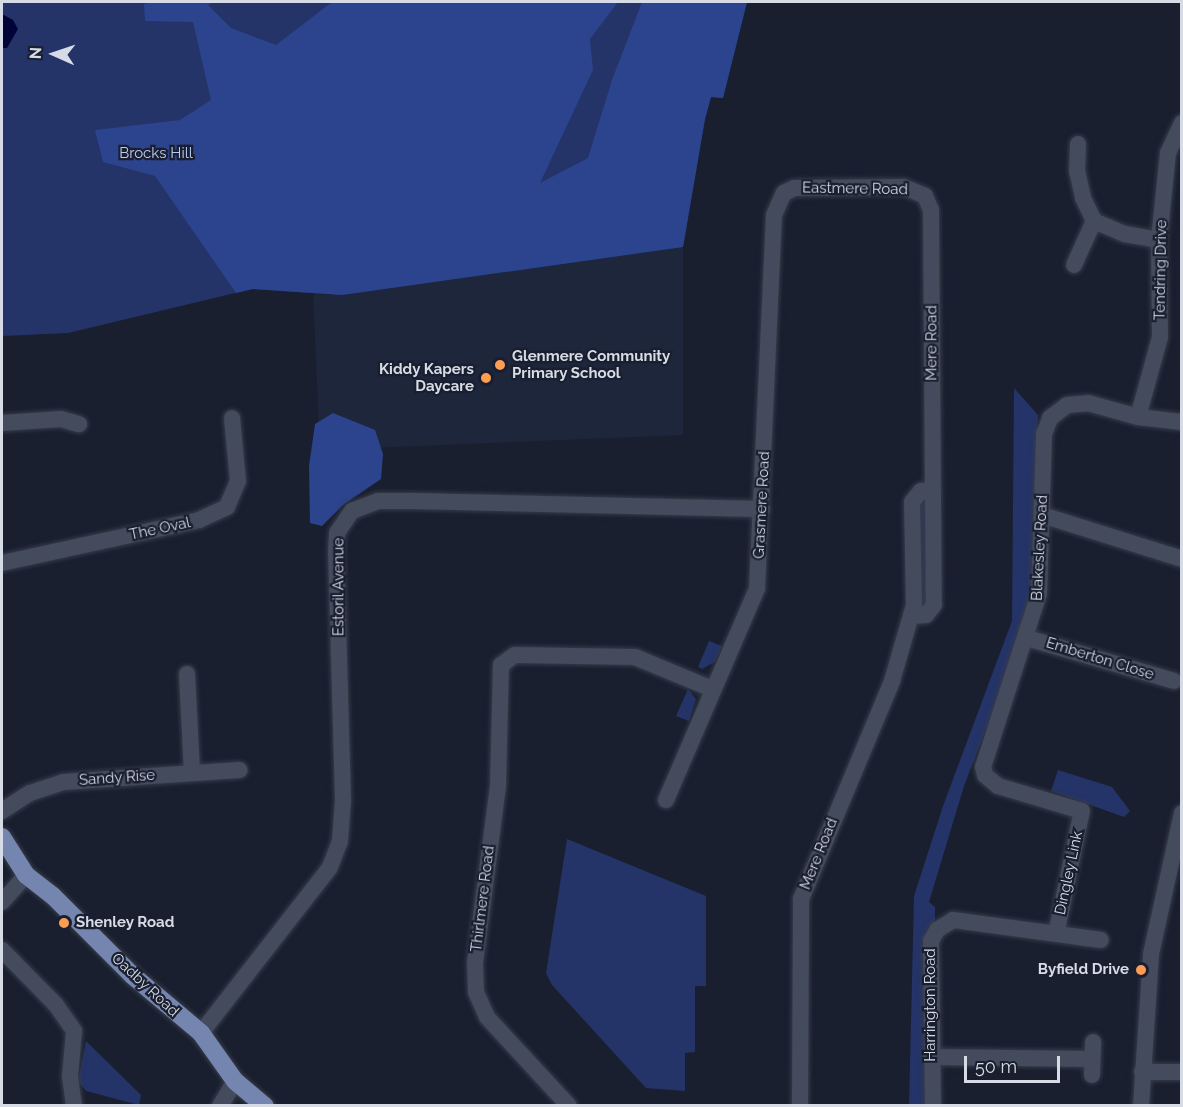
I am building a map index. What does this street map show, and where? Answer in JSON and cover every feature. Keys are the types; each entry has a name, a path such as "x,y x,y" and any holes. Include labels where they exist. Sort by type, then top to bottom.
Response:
{"main road":[{"name":"Oadby Road","path":"2,837 26,875 53,896 132,975 201,1033 235,1081 265,1106"}],"street":[{"name":"Tendring Drive","path":"1138,417 1160,337 1160,240 1168,153 1182,123"},
{"path":"1078,144 1077,171 1083,198 1094,221 1125,234 1160,240"},
{"name":"Eastmere Road","path":"784,193 794,188 904,187 925,196"},
{"name":"Grasmere Road","path":"666,800 712,689 718,687 757,589 774,214 784,193"},
{"name":"Mere Road","path":"800,1106 801,899 892,681 911,616 912,502 921,491 933,491 931,210 925,196"},
{"path":"1074,265 1094,221"},
{"name":"Blakesley Road","path":"1082,812 998,786 985,775 983,757 1027,638 1039,594 1044,434 1050,418 1067,405 1088,403 1138,417 1182,422"},
{"name":"The Oval","path":"2,562 199,520 227,507 238,481 232,418"},
{"path":"2,423 61,419 79,424"},
{"name":"Estoril Avenue","path":"201,1033 330,867 340,841 343,800 336,553 338,533 352,510 378,501 762,508"},
{"path":"1042,515 1182,559"},
{"name":"Emberton Close","path":"1027,638 1174,681"},
{"name":"Thirlmere Road","path":"569,1106 487,1017 476,992 475,963 498,786 499,672 504,659 515,655 636,657 712,689"},
{"path":"187,674 192,772"},
{"name":"Sandy Rise","path":"2,811 30,793 63,782 240,770"},
{"name":"Dingley Link","path":"1056,934 1082,812"},
{"path":"1141,1106 1151,954 1182,813"},
{"path":"2,902 26,875"},
{"name":"Harrington Road","path":"933,1106 931,941 937,930 953,920 1101,940"},
{"path":"2,950 56,1005 74,1031 70,1077 74,1106"},
{"path":"931,1057 1092,1059"},
{"path":"1142,1072 1182,1072"},
{"path":"223,1104 235,1081"}],"shaded area":[{"path":"2,14 13,20 18,29 7,48 2,48"},
{"name":"Glenmere Community Primary School","path":"683,247 683,435 320,450 313,294 342,295"}],"green space":[{"name":"Brocks Hill","path":"2,2 747,2 723,98 711,97 705,119 683,247 342,295 252,289 68,333 2,336"},
{"name":"Brocks Hill","path":"213,2 208,5 231,28 276,45 332,2 618,2 590,39 593,70 540,183 588,158 612,80 642,2 747,2 723,98 711,97 705,119 683,247 342,295 253,289 236,293 155,176 103,162 95,130 180,120 211,100 193,22 145,21 144,4"},
{"path":"1014,388 1038,415 1032,611 964,786 929,902 935,907 935,921 928,930 926,1105 909,1106 914,896 943,806 1012,621"},
{"path":"333,413 375,430 383,454 381,479 343,505 322,526 310,523 309,466 315,424"},
{"path":"927,501 929,605 919,605 917,502"},
{"path":"709,641 722,646 715,662 702,669 698,667"},
{"path":"688,689 696,699 689,721 676,716"},
{"path":"1058,770 1112,787 1130,811 1124,817 1051,791"},
{"path":"567,839 706,896 706,986 695,986 695,1052 685,1053 685,1091 646,1088 552,985 546,973"},
{"path":"86,1041 141,1095 139,1105 86,1091 78,1081"}],"place":[{"name":"Glenmere Community Primary School","path":"500,365"},
{"name":"Kiddy Kapers Daycare","path":"486,378"},
{"name":"Shenley Road","path":"64,923"},
{"name":"Byfield Drive","path":"1141,970"}]}
